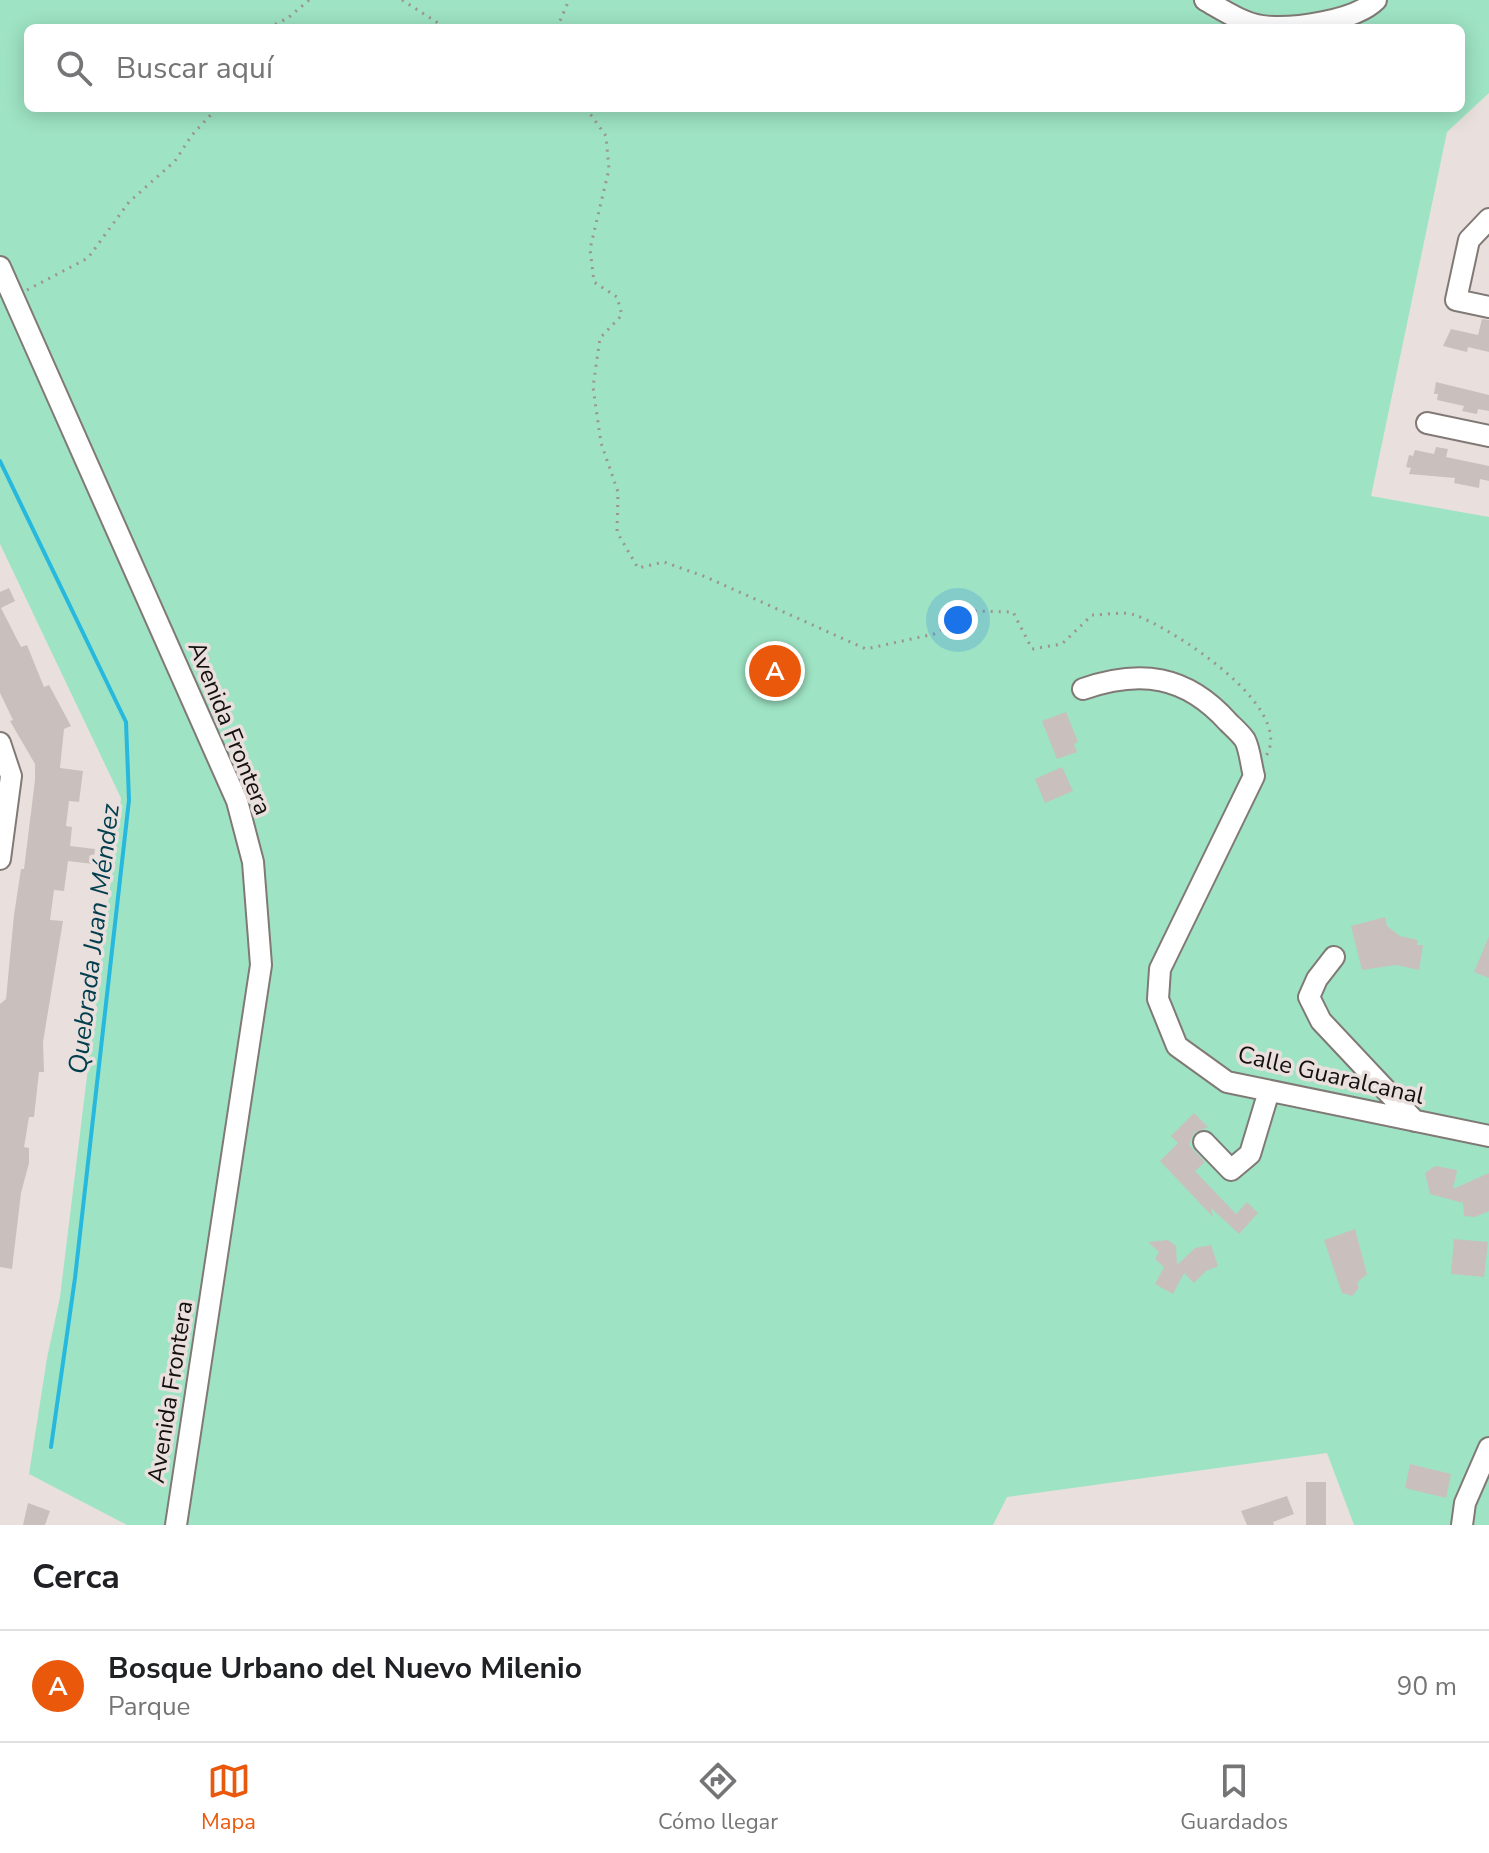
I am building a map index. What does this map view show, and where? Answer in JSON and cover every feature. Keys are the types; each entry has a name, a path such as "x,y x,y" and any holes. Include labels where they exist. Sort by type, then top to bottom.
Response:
{"street":[{"path":"1205,0 1235,17 1256,24"},
{"path":"1303,24 1324,23 1376,0"},
{"path":"1489,219 1469,240 1456,300 1489,307"},
{"name":"Avenida Frontera","path":"0,267 237,801 253,862 261,965 176,1525"},
{"path":"1427,423 1489,436"},
{"path":"1083,689 1121,677 1153,678 1184,688 1215,707 1245,741 1254,776"},
{"path":"0,743 11,776 0,859"},
{"name":"Calle Guaralcanal","path":"1254,776 1160,969 1158,999 1177,1046 1227,1082 1489,1136"},
{"path":"1334,957 1317,979 1309,997 1321,1021 1415,1121"},
{"path":"1204,1142 1231,1170 1250,1154 1269,1091"},
{"path":"1462,1525 1465,1503 1489,1448"}],"path":[{"path":"276,24 309,0"},
{"path":"402,0 440,24"},
{"path":"559,24 569,0"},
{"path":"13,297 88,258 129,202 175,161 192,135 213,112"},
{"path":"589,112 606,136 609,169 590,249 594,282 617,297 622,315 600,338 593,387 601,443 618,492 617,532 638,568 664,562 706,577 866,649 934,634 973,611 1013,612 1032,649 1062,644 1092,615 1134,615 1211,661 1249,693 1271,724 1271,748 1254,776"}],"green space":[{"path":"0,0 1489,0 1489,93 1447,132 1371,496 1489,517 1489,1525 1354,1525 1327,1453 1007,1497 993,1525 127,1525 29,1474 60,1297 121,798 0,544"}],"building":[{"path":"1482,319 1489,320 1489,352 1468,347 1467,352 1443,346 1451,329 1478,335"},
{"path":"1436,382 1489,395 1489,411 1478,409 1477,414 1462,411 1464,406 1437,400 1438,394 1434,394"},
{"path":"1436,447 1448,449 1446,457 1489,466 1489,481 1480,479 1479,488 1454,483 1455,478 1409,474 1411,468 1406,467 1409,455 1413,456 1415,450 1434,454"},
{"path":"9,588 15,601 1,608 21,647 27,645 44,687 49,685 71,726 64,729 60,768 83,771 79,802 69,801 66,826 72,827 70,846 95,849 93,864 68,861 64,891 54,890 50,920 63,921 43,1042 44,1072 39,1072 34,1117 29,1117 24,1147 29,1148 29,1163 21,1193 12,1269 0,1267 0,1004 6,999 35,764 10,721 13,720 0,693 0,592"},
{"path":"1066,712 1078,742 1074,744 1077,752 1057,759 1042,721"},
{"path":"1062,767 1073,791 1045,803 1035,779"},
{"path":"1385,917 1387,926 1400,936 1418,940 1417,945 1423,945 1419,970 1396,965 1362,970 1351,926"},
{"path":"1489,936 1489,978 1474,972"},
{"path":"1194,1113 1208,1127 1194,1133 1189,1145 1205,1162 1195,1171 1236,1214 1247,1202 1258,1213 1239,1234 1211,1208 1213,1217 1160,1161 1178,1143 1171,1136"},
{"path":"1435,1166 1457,1170 1453,1189 1489,1173 1489,1211 1475,1217 1464,1216 1463,1203 1430,1194 1425,1173"},
{"path":"1355,1229 1367,1274 1357,1283 1359,1288 1352,1296 1342,1293 1324,1240"},
{"path":"1454,1239 1488,1242 1484,1277 1451,1274"},
{"path":"1168,1240 1176,1246 1177,1265 1195,1248 1211,1245 1218,1266 1206,1271 1194,1283 1184,1273 1173,1294 1155,1284 1164,1267 1155,1259 1159,1252 1148,1242"},
{"path":"1410,1464 1451,1474 1446,1498 1405,1488"},
{"path":"1306,1482 1326,1482 1326,1525 1306,1525"},
{"path":"1287,1496 1294,1514 1273,1522 1274,1525 1247,1525 1241,1511"},
{"path":"28,1503 50,1511 45,1525 23,1525"}],"waterway":[{"name":"Quebrada Juan Méndez","path":"0,461 126,722 129,800 75,1278 51,1447"}],"place":[{"name":"Bosque Urbano del Nuevo Milenio","path":"775,671"}]}
